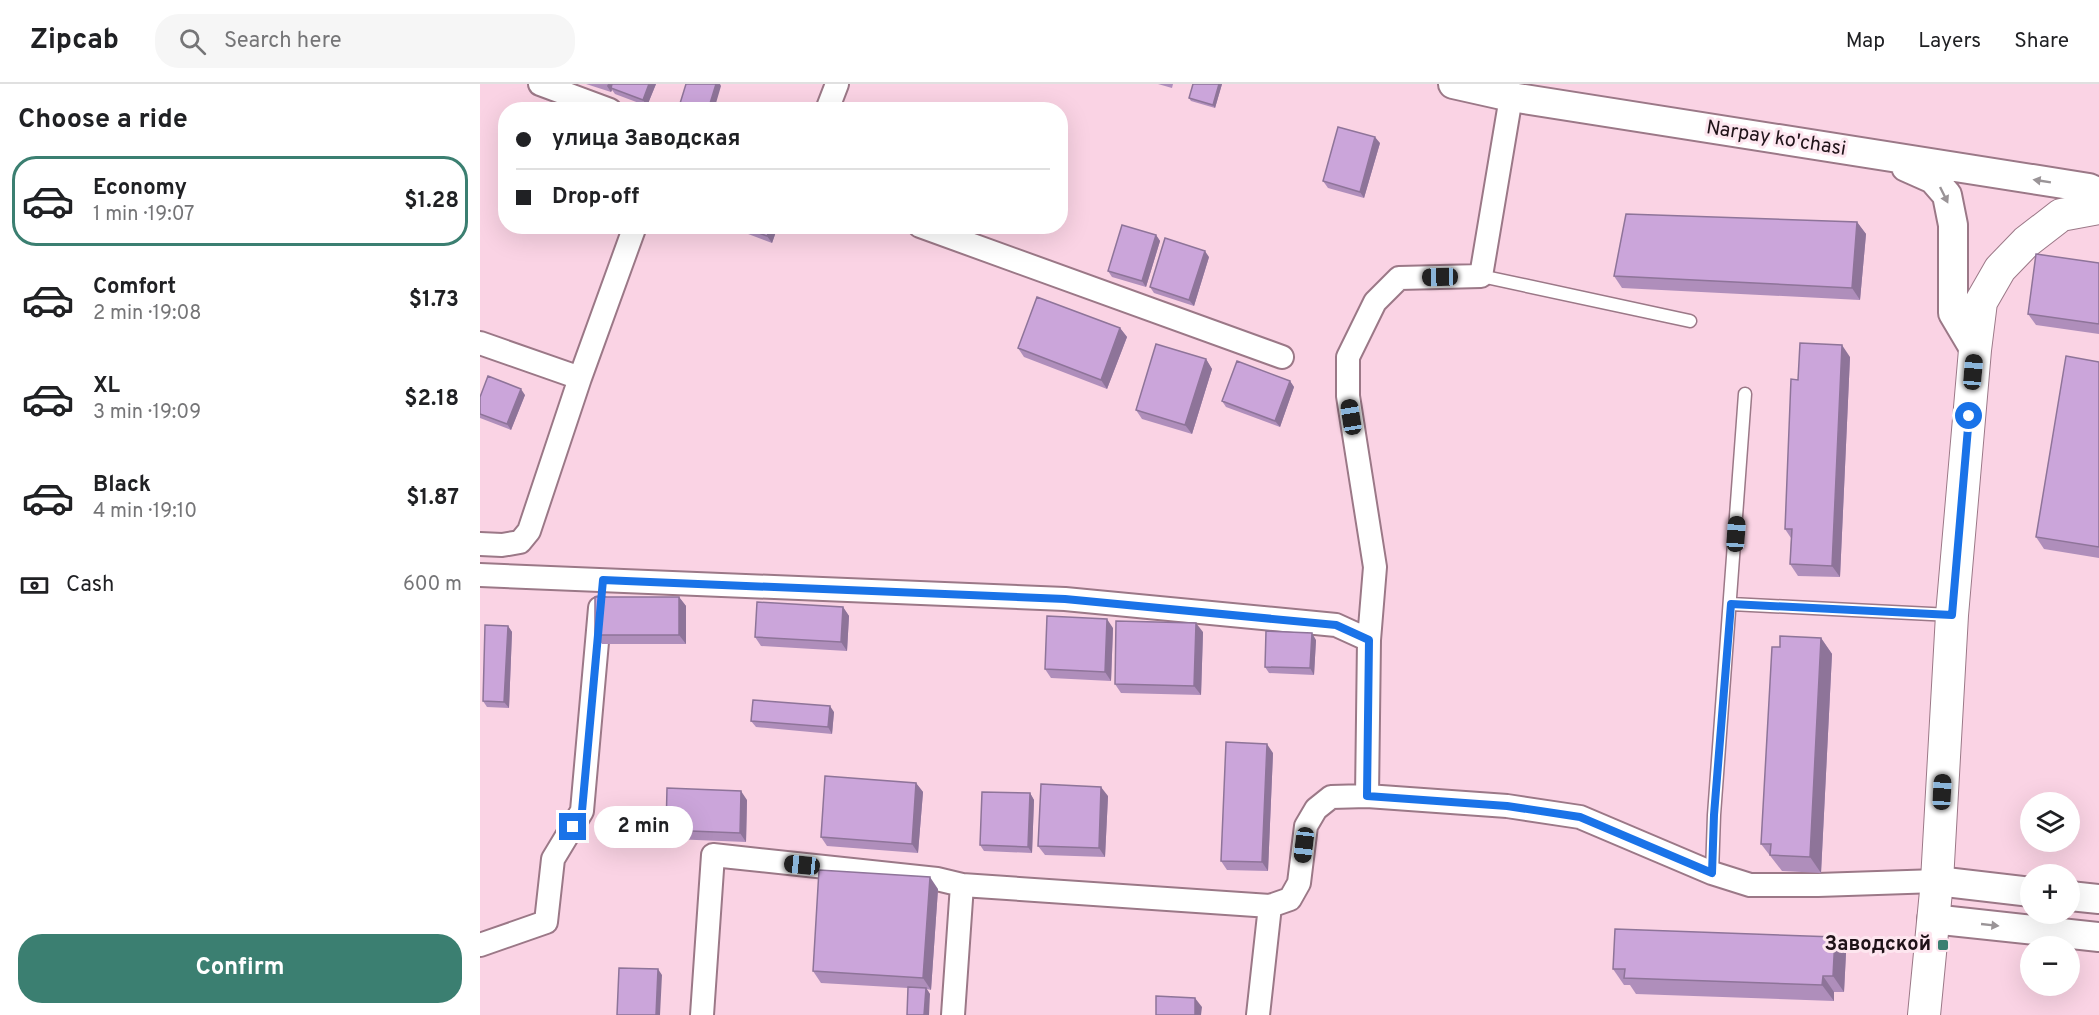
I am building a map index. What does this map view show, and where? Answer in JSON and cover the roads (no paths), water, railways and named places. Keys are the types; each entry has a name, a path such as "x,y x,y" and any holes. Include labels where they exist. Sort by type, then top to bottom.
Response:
{"main road":[{"path":"1924,1015 1936,881 1952,615 1981,302 2000,269 2026,242 2061,216 2099,208"}],"street":[{"path":"540,84 588,102"},
{"path":"830,102 837,84"},
{"name":"Narpay ko'chasi","path":"1453,84 1511,97 2089,188 2099,194"},
{"path":"1367,796 1369,640 1374,567 1348,396 1348,357 1374,302 1399,278 1481,276 1511,97"},
{"path":"1880,155 1933,179 1947,195 1953,225 1953,313 1975,350"},
{"path":"480,544 502,545 520,542 529,531 580,378 632,234"},
{"path":"942,234 1282,357"},
{"path":"480,343 580,378"},
{"path":"480,575 1065,599 1336,625 1369,640"},
{"path":"480,945 546,922 554,859 582,811 603,580"},
{"path":"702,1015 713,855 937,879 962,885 1270,906 1290,898 1299,883 1306,826 1316,809 1331,797 1367,796 1507,806 1580,817 1712,873 1750,885 1936,881 2020,891"},
{"path":"953,1015 962,885"},
{"path":"2080,897 2099,899"},
{"path":"1258,1015 1270,906"},
{"path":"1932,919 2099,937"}],"lane":[{"path":"1481,276 1690,321"},
{"path":"1712,873 1714,815 1745,394"},
{"path":"1731,604 1952,615"}],"place":[{"name":"Заводской","path":"1943,945"}]}
